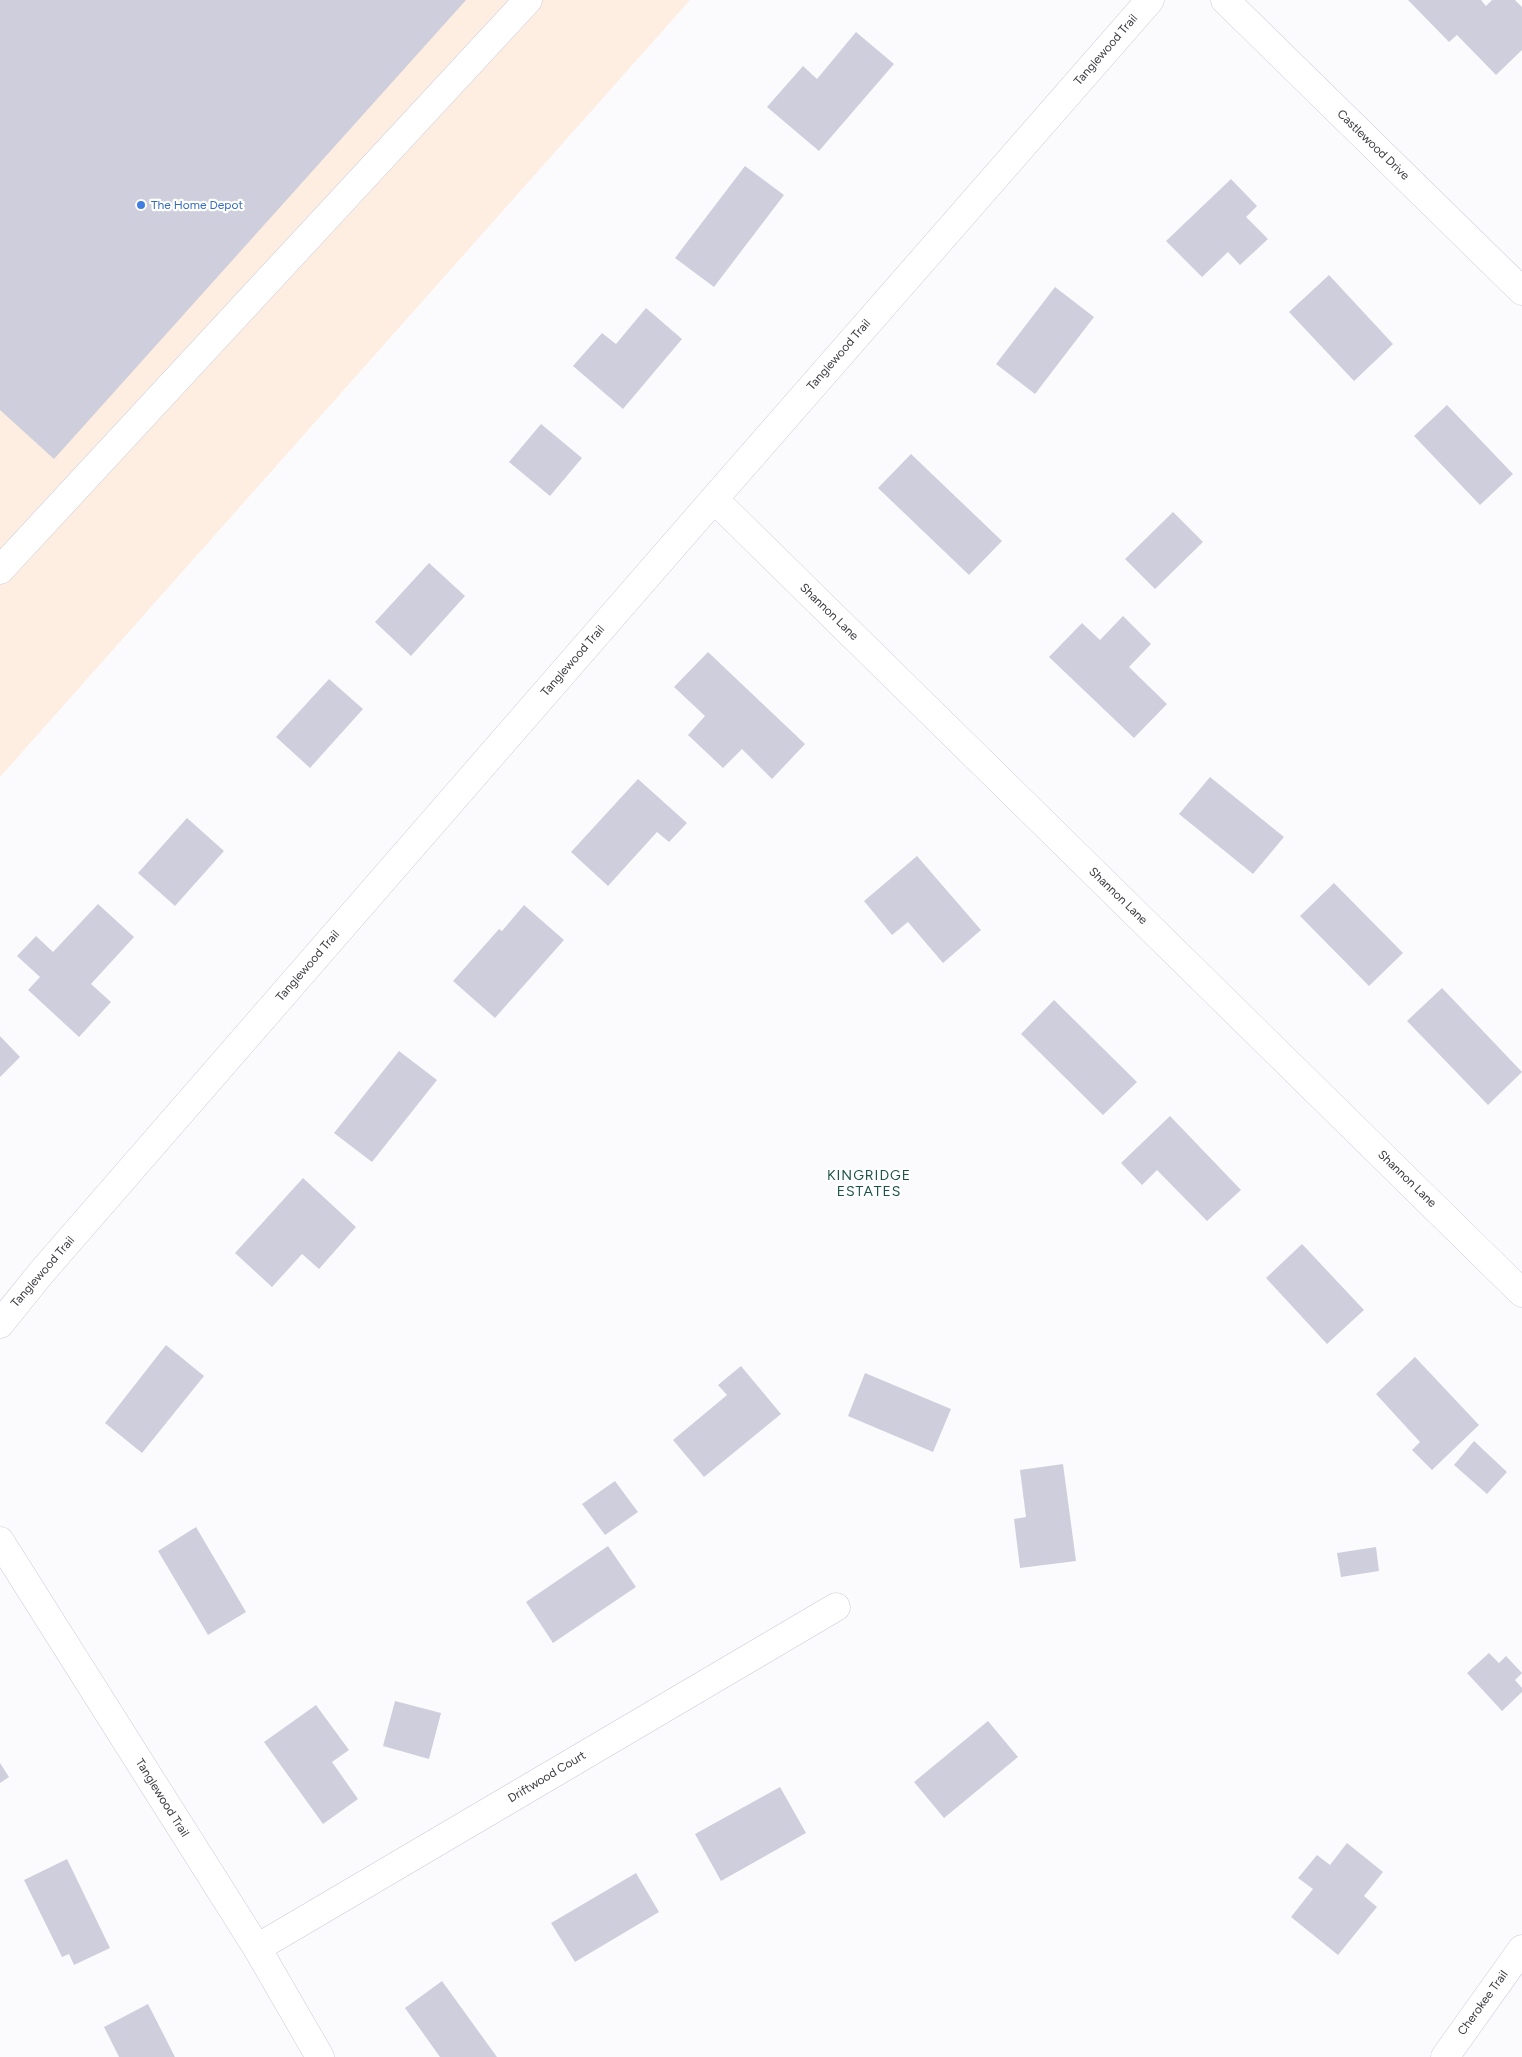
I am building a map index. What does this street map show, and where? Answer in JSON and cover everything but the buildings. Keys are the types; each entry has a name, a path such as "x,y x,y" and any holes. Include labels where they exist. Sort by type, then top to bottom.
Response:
{"street":[{"path":"0,570 528,0"},
{"name":"Tanglewood Trail","path":"0,1324 54,1258 1150,0"},
{"name":"Castlewood Drive","path":"1225,0 1522,291"},
{"name":"Shannon Lane","path":"714,499 1522,1293"},
{"name":"Tanglewood Trail","path":"0,1541 257,1948 320,2057"},
{"name":"Driftwood Court","path":"257,1948 836,1606"},
{"name":"Cherokee Trail","path":"1445,2057 1522,1949"}],"shaded area":[{"path":"0,0 690,0 0,777"}],"place":[{"name":"The Home Depot","path":"141,205"}],"district":[{"name":"KINGRIDGE ESTATES","path":"869,1184"}]}
